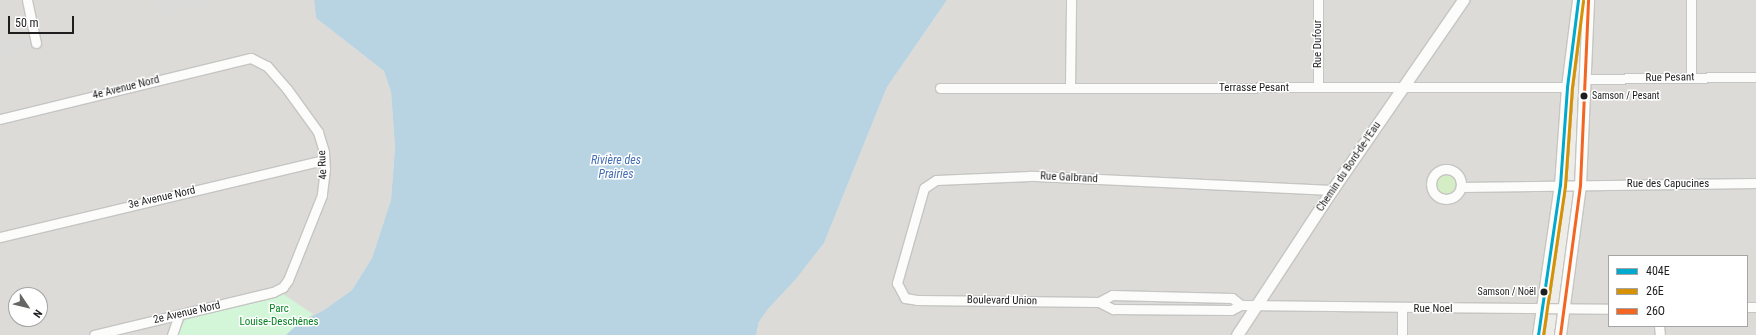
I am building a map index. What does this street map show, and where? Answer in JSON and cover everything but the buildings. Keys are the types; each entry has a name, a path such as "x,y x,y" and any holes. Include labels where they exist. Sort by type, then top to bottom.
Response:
{"street":[{"path":"27,0 36,43"},
{"path":"1070,88 1071,0"},
{"name":"Rue Dufour","path":"1318,0 1318,88"},
{"name":"Chemin du Bord-de-l'Eau","path":"1237,335 1257,307 1332,190 1463,0"},
{"path":"1538,335 1560,185 1567,87 1578,0"},
{"path":"1560,335 1580,185 1588,0"},
{"path":"1691,0 1691,77"},
{"name":"4e Avenue Nord","path":"0,119 251,58"},
{"name":"4e Rue","path":"251,58 267,66 311,120 322,144 324,160 324,186 319,206 288,280 280,290"},
{"name":"Rue Pesant","path":"1584,79 1756,77"},
{"name":"Terrasse Pesant","path":"940,88 1567,87"},
{"name":"3e Avenue Nord","path":"0,237 324,160"},
{"name":"Rue Galbrand","path":"905,298 897,283 924,188 936,180 1030,176 1332,190"},
{"name":"Rue des Capucines","path":"1461,187 1756,183"},
{"name":"2e Avenue Nord","path":"94,335 280,290"},
{"name":"Boulevard Union","path":"1099,302 1112,295 1232,298 1241,305 1257,307"},
{"name":"Boulevard Union","path":"905,298 1099,302 1113,308 1231,310 1241,305"},
{"name":"Rue Noel","path":"1257,307 1564,310 1608,309"},
{"path":"1402,308 1402,335"},
{"path":"172,335 179,314"}],"shaded area":[{"path":"0,0 314,0 316,18 384,71 391,92 395,147 391,200 372,258 352,290 324,310 299,323 286,335 0,335"},
{"path":"154,0 226,0 158,16"},
{"path":"947,0 1578,0 1538,335 756,335 759,322 768,309 796,279 824,243 887,87"},
{"path":"1587,0 1756,0 1756,335 1560,335 1580,185"},
{"path":"28,36 31,49 0,56 0,43"}],"green space":[{"path":"1446,169 1457,173 1461,184 1457,195 1446,199 1435,195 1431,184 1435,173"},
{"name":"Parc Louise-Deschênes","path":"283,294 313,314 286,335 177,335 186,318"}],"water":[{"name":"Rivière des Prairies","path":"314,0 947,0 887,87 824,243 796,279 768,309 759,322 756,335 286,335 299,323 324,310 352,290 372,258 391,200 395,147 391,92 384,71 316,18"}],"transit line":[{"name":"404E","path":"1538,335 1560,185 1567,87 1578,0"},
{"name":"26O","path":"1560,335 1580,185 1588,0"},
{"name":"26E","path":"1543,335 1565,186 1572,87 1583,1"}],"place":[{"name":"Samson / Pesant","path":"1584,96"},
{"name":"Samson / Noël","path":"1544,292"}]}
